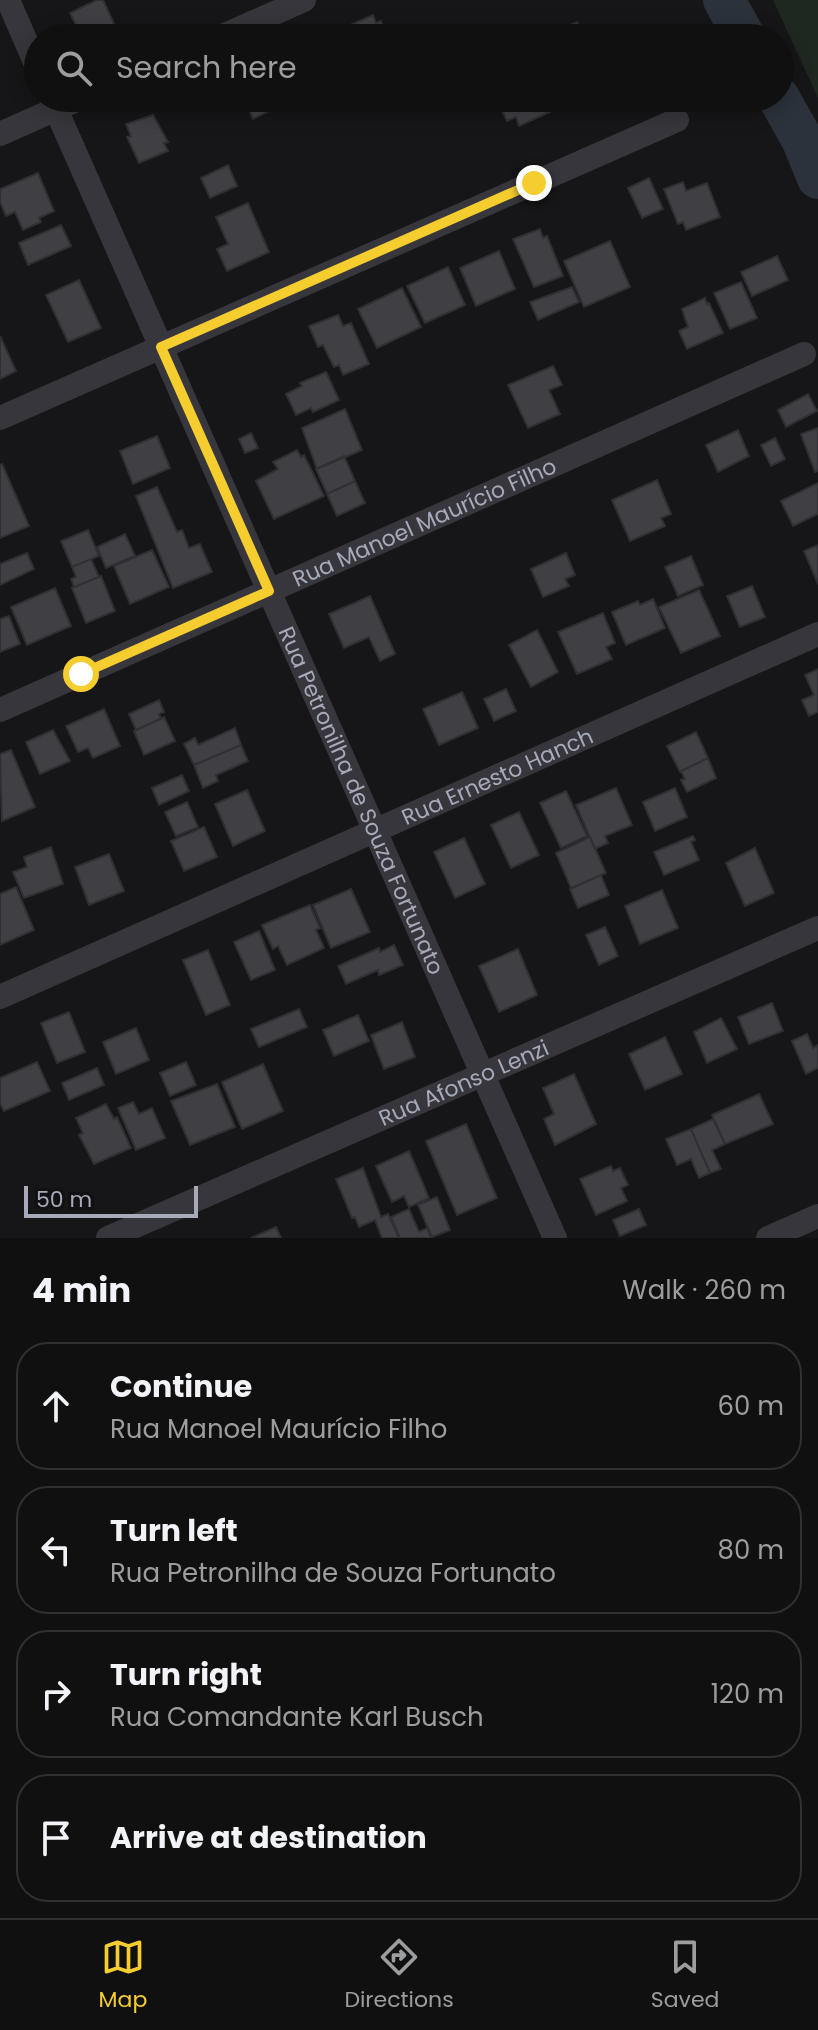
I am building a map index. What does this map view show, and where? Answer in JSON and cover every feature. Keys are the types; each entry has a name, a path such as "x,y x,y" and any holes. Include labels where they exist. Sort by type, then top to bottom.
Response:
{"street":[{"path":"8,0 24,37"},
{"path":"250,24 304,0"},
{"path":"0,134 40,112"},
{"name":"Rua Petronilha de Souza Fortunato","path":"58,112 555,1238"},
{"path":"0,418 677,120"},
{"name":"Rua Manoel Maurício Filho","path":"0,710 804,354"},
{"name":"Rua Ernesto Hanch","path":"0,997 818,634"},
{"name":"Rua Afonso Lenzi","path":"108,1238 818,928"},
{"path":"768,1238 818,1216"}],"shaded area":[{"path":"773,0 818,0 818,98 794,46 794,24 784,24"}],"building":[{"path":"103,0 114,24 75,24 70,13"},
{"path":"373,15 376,23 381,21 382,24 353,24"},
{"path":"250,112 267,112 253,119"},
{"path":"503,112 550,112 519,126 516,117 507,121"},
{"path":"153,115 168,142 164,143 168,151 139,163 127,137 131,136 126,124"},
{"path":"228,165 237,186 210,198 201,178"},
{"path":"38,173 54,211 39,218 41,222 23,230 15,212 6,216 0,202 0,189"},
{"path":"649,178 663,209 642,218 628,188"},
{"path":"683,182 686,191 707,183 720,217 686,230 683,222 678,224 664,189"},
{"path":"248,203 269,252 227,271 217,249 228,244 216,217"},
{"path":"61,225 71,246 28,265 19,243"},
{"path":"540,229 543,238 547,236 563,276 534,287 513,239"},
{"path":"610,241 630,287 584,307 564,261"},
{"path":"499,251 515,289 476,306 460,268"},
{"path":"777,256 788,280 752,296 741,272"},
{"path":"448,267 465,305 425,323 407,286"},
{"path":"79,280 101,328 68,342 46,295"},
{"path":"741,282 757,318 730,329 714,293"},
{"path":"572,287 579,302 538,320 530,302"},
{"path":"402,288 421,327 377,348 358,309"},
{"path":"705,298 723,333 687,349 679,331 688,327 682,309"},
{"path":"338,315 343,326 351,323 369,364 343,375 339,365 334,367 323,345 318,347 309,326"},
{"path":"0,336 16,371 0,379"},
{"path":"553,366 562,385 549,390 560,414 528,428 508,385"},
{"path":"326,372 339,400 313,412 311,408 296,415 286,394 302,386 300,383"},
{"path":"808,394 817,411 786,427 778,410"},
{"path":"345,409 362,450 317,469 302,428"},
{"path":"818,428 818,471 815,472 801,434"},
{"path":"738,430 749,456 718,472 706,445"},
{"path":"251,433 258,448 245,453 239,439"},
{"path":"157,436 170,468 133,484 120,451"},
{"path":"775,438 785,459 771,466 761,445"},
{"path":"297,450 301,457 304,455 324,496 274,519 256,481 278,469 273,462"},
{"path":"344,456 355,481 327,494 316,469"},
{"path":"0,465 29,526 0,538"},
{"path":"657,480 671,514 661,518 665,526 630,541 612,500"},
{"path":"355,481 365,503 337,516 327,494"},
{"path":"818,483 818,514 793,526 781,501"},
{"path":"157,487 177,532 182,530 189,548 200,544 212,572 173,588 136,496"},
{"path":"88,530 99,556 72,567 61,541"},
{"path":"125,534 135,556 106,568 97,547"},
{"path":"818,545 818,584 804,551"},
{"path":"152,550 169,587 130,604 114,566"},
{"path":"27,553 34,569 0,585 0,564"},
{"path":"566,553 575,575 565,579 569,586 543,597 531,569"},
{"path":"691,556 703,585 678,596 665,567"},
{"path":"91,559 99,577 74,587 71,579 76,577 72,567"},
{"path":"101,576 115,611 86,623 72,588"},
{"path":"752,586 765,617 740,627 727,596"},
{"path":"55,588 71,626 27,645 11,607"},
{"path":"699,590 720,636 681,653 659,607"},
{"path":"370,596 395,654 380,661 369,637 344,648 329,614"},
{"path":"653,599 665,628 626,645 612,612 638,601 640,605"},
{"path":"603,613 615,643 606,647 612,659 577,674 558,632"},
{"path":"9,616 20,644 0,652 0,619"},
{"path":"537,630 558,672 531,687 509,645"},
{"path":"818,669 818,712 809,716 802,700 814,695 805,675"},
{"path":"506,689 516,711 494,721 484,699"},
{"path":"462,692 478,728 439,745 423,709"},
{"path":"159,700 164,712 159,714 161,719 136,730 129,714"},
{"path":"104,709 120,746 93,758 88,748 78,752 66,726"},
{"path":"164,717 175,741 144,755 134,731"},
{"path":"235,728 241,745 194,765 184,744 195,738 198,745"},
{"path":"53,730 70,761 40,774 26,742"},
{"path":"696,732 708,758 680,772 667,746"},
{"path":"241,745 248,761 216,775 218,781 203,788 194,765"},
{"path":"11,750 35,807 2,821 0,754"},
{"path":"708,758 716,778 687,792 681,780 685,779 681,771"},
{"path":"182,775 189,791 159,805 152,788"},
{"path":"616,788 632,825 605,836 608,843 595,849 576,805"},
{"path":"675,788 687,817 655,831 643,802"},
{"path":"247,790 265,831 233,846 215,804"},
{"path":"566,791 587,836 561,848 540,803"},
{"path":"187,802 198,827 176,836 165,812"},
{"path":"519,812 539,855 511,868 491,825"},
{"path":"204,827 217,857 184,871 171,841"},
{"path":"693,836 695,840 691,842 699,860 664,875 654,852"},
{"path":"590,837 606,873 571,888 556,853"},
{"path":"464,838 485,884 455,898 434,852"},
{"path":"51,847 63,884 24,898 13,872 27,867 24,857"},
{"path":"755,848 774,893 745,906 726,863"},
{"path":"109,854 124,891 89,905 75,867"},
{"path":"601,875 609,895 578,908 570,889"},
{"path":"16,887 34,930 0,945 0,894"},
{"path":"351,889 370,932 331,948 313,905"},
{"path":"662,890 678,928 640,944 625,906"},
{"path":"310,905 324,948 287,965 278,946 273,949 262,925"},
{"path":"605,927 618,956 599,965 586,935"},
{"path":"259,931 275,970 251,980 234,942"},
{"path":"394,945 403,965 379,975 378,970 346,984 338,966 379,948 380,952"},
{"path":"518,949 537,995 499,1012 479,966"},
{"path":"208,950 230,1005 206,1015 183,960"},
{"path":"772,1003 783,1031 749,1044 738,1017"},
{"path":"299,1009 307,1027 259,1047 251,1029"},
{"path":"69,1012 85,1052 57,1063 41,1023"},
{"path":"358,1015 369,1041 334,1056 323,1030"},
{"path":"721,1018 737,1049 707,1063 694,1032"},
{"path":"402,1022 415,1057 384,1069 371,1035"},
{"path":"136,1028 149,1060 116,1074 103,1042"},
{"path":"807,1034 813,1048 818,1045 818,1068 806,1074 792,1041"},
{"path":"665,1037 682,1074 645,1090 629,1054"},
{"path":"37,1062 50,1091 4,1111 0,1103 0,1078"},
{"path":"186,1062 196,1085 170,1096 160,1073"},
{"path":"263,1064 283,1111 242,1129 222,1082"},
{"path":"97,1068 104,1085 69,1100 62,1083"},
{"path":"574,1074 596,1124 555,1145 544,1119 554,1114 543,1088"},
{"path":"217,1084 235,1127 190,1145 171,1101"},
{"path":"759,1094 773,1124 725,1144 712,1115"},
{"path":"133,1102 139,1114 152,1108 165,1138 136,1150 118,1108"},
{"path":"106,1104 114,1119 117,1117 131,1148 94,1164 79,1135 83,1133 76,1118"},
{"path":"713,1119 725,1144 712,1150 721,1169 710,1173 691,1129"},
{"path":"466,1124 497,1198 457,1215 426,1141"},
{"path":"691,1129 710,1173 699,1178 691,1159 677,1165 666,1139"},
{"path":"409,1151 429,1198 409,1207 404,1196 392,1202 376,1166"},
{"path":"611,1166 613,1171 620,1168 628,1185 621,1188 627,1201 596,1215 580,1179"},
{"path":"363,1168 381,1217 388,1214 399,1238 382,1238 375,1220 359,1227 355,1217 352,1218 336,1179"},
{"path":"437,1197 450,1230 432,1237 418,1205"},
{"path":"409,1209 419,1232 427,1228 431,1238 400,1238 391,1217"},
{"path":"639,1209 646,1225 620,1236 613,1220"},
{"path":"276,1227 281,1238 251,1238"}],"waterway":[{"path":"724,0 737,24"},
{"path":"787,112 818,178"}],"route":[{"path":"81,674 269,591 161,347 534,183"}]}
